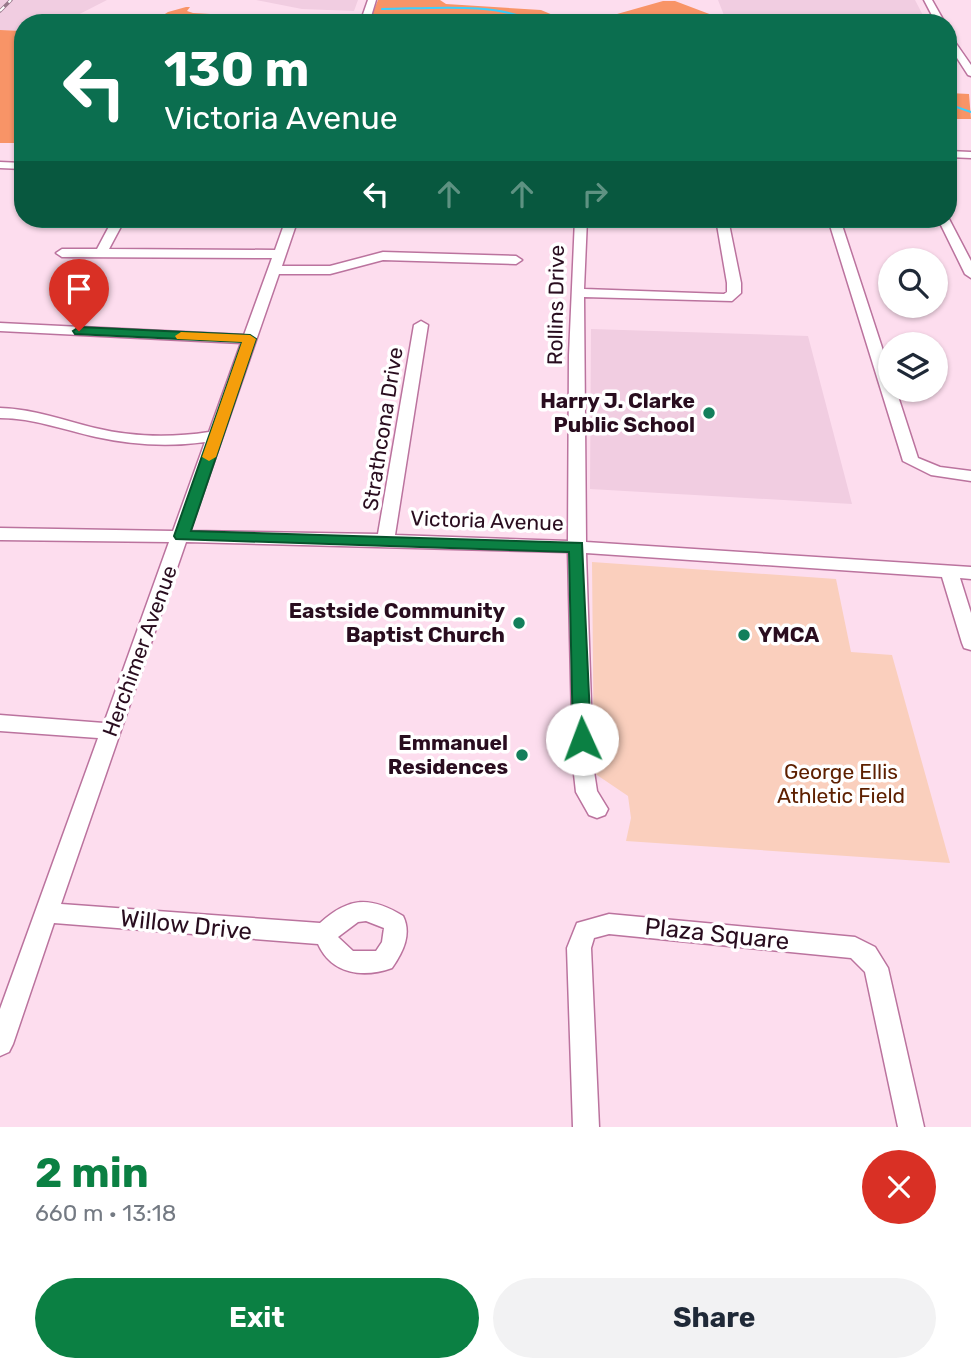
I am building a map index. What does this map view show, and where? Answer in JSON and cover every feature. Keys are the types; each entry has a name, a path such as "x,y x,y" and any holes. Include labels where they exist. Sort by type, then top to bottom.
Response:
{"street":[{"path":"957,51 971,73"},
{"path":"101,253 114,228"},
{"name":"Herchimer Avenue","path":"0,1044 289,228"},
{"name":"Rollins Drive","path":"581,228 577,293 576,547 583,765 587,792 597,809"},
{"path":"577,293 727,298 734,293 734,283 724,228"},
{"path":"837,228 911,461 937,472 971,476"},
{"path":"948,228 971,274"},
{"path":"62,253 281,254"},
{"path":"275,270 330,270 383,256 516,260"},
{"name":"Strathcona Drive","path":"386,540 421,325"},
{"path":"0,327 250,339"},
{"path":"0,413 36,415 107,435 134,439 216,436"},
{"name":"Victoria Avenue","path":"0,534 386,540 576,547 971,573"},
{"path":"949,572 971,643"},
{"path":"0,723 111,731"},
{"name":"Willow Drive","path":"48,913 103,915 264,933 325,934"},
{"name":"Plaza Square","path":"586,1127 579,948 585,930 609,924 855,948 867,955 876,968 911,1127"}],"shaded area":[{"path":"0,0 107,0 80,14 14,14 14,31 0,30"},
{"path":"256,0 358,0 354,11 302,9"},
{"path":"378,0 440,0 446,4 541,10 550,14 372,14"},
{"path":"718,0 915,0 922,14 723,14"},
{"path":"663,1 675,1 709,14 617,14"},
{"path":"190,7 187,11 210,14 165,14"},
{"path":"0,30 14,31 14,143 0,143"},
{"path":"957,93 969,94 971,119 957,119"},
{"name":"Harry J. Clarke Public School","path":"591,329 808,336 852,504 590,489"}],"green space":[{"name":"George Ellis Athletic Field","path":"592,562 836,579 851,652 892,655 950,863 626,841 631,818 628,796 594,773"}],"waterway":[{"path":"382,9 482,9 511,14"},
{"path":"957,107 971,112"}],"railway":[{"path":"0,11 11,0"}],"slow traffic":[{"path":"181,336 250,339 209,457"}],"place":[{"name":"Harry J. Clarke Public School","path":"709,413"},
{"name":"Eastside Community Baptist Church","path":"519,623"},
{"name":"YMCA","path":"744,635"},
{"name":"Emmanuel Residences","path":"522,755"}],"route":[{"path":"79,331 250,339 181,536 576,547 582,739"}]}
